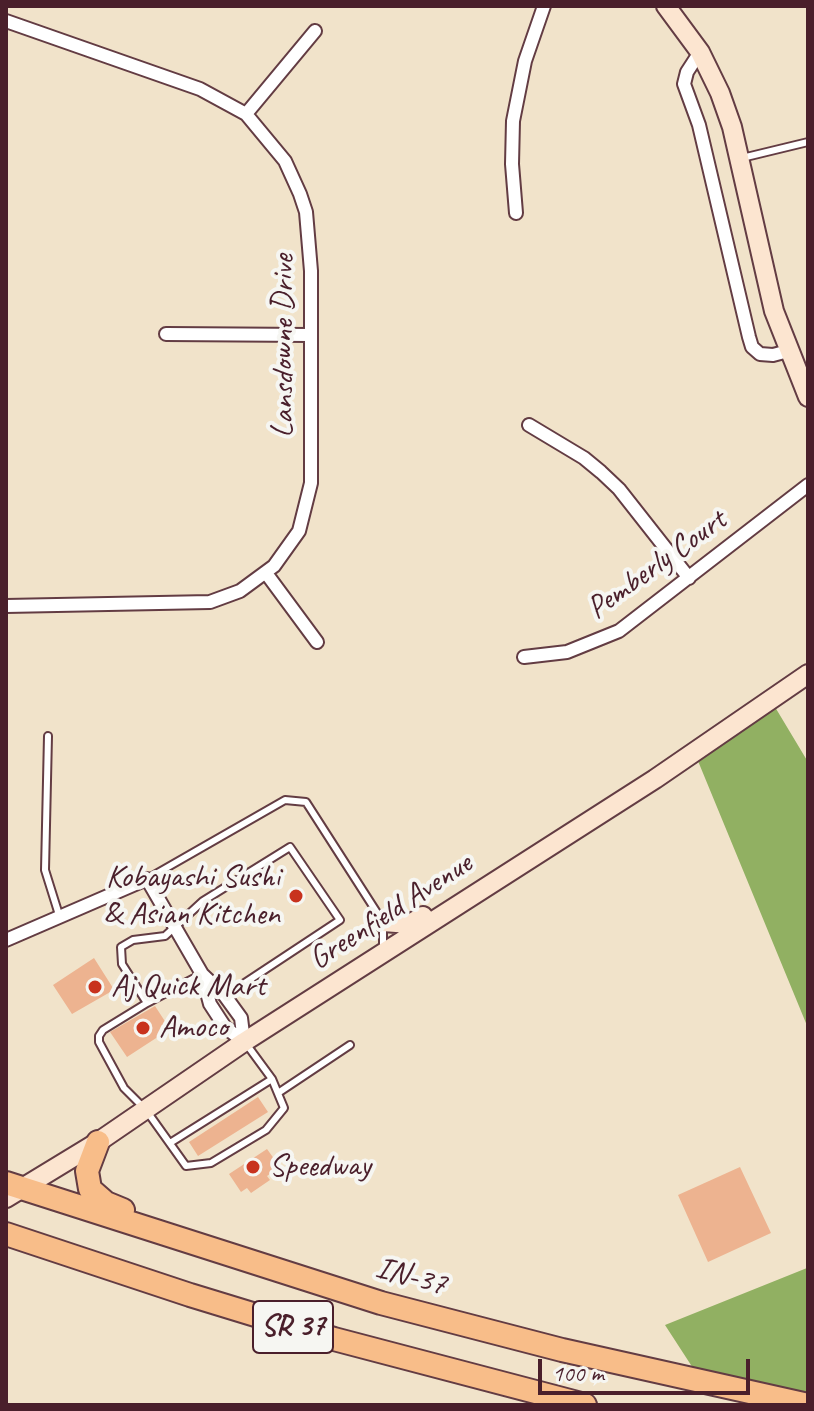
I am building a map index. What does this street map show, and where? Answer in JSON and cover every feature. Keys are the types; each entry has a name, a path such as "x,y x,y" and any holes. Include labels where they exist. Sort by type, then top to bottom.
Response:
{"highway":[{"path":"98,1142 89,1162 87,1177 93,1194 106,1203 368,1287 381,1303"},
{"name":"IN-37","path":"12,1190 381,1303 562,1350 808,1405"},
{"name":"SR 37","path":"6,1234 334,1339 585,1405"}],"main road":[{"path":"666,6 700,52 720,93 739,159 774,311 808,397"},
{"name":"Greenfield Avenue","path":"12,1190 98,1142 244,1042 807,678"},
{"path":"383,922 410,924 496,870 548,847"}],"street":[{"path":"516,213 512,164 513,121 525,61 544,6"},
{"name":"Lansdowne Drive","path":"6,21 200,89 246,114 285,161 303,203 310,241 311,483 299,531 292,543 266,573 240,591 210,602 193,604 6,606"},
{"path":"246,114 315,31"},
{"path":"700,52 687,72 684,84 699,125 749,337 752,347 760,354 788,351"},
{"path":"166,334 310,335"},
{"path":"529,425 574,451 619,489 689,578"},
{"name":"Pemberly Court","path":"524,657 567,652 599,640 642,615 808,485"},
{"path":"266,573 317,642"},
{"path":"6,940 147,879 202,974 210,1004 225,1027 244,1042"},
{"path":"202,974 225,996 241,1018 244,1042"}],"lane":[{"path":"739,159 807,143"},
{"path":"48,736 45,870 60,918"},
{"path":"147,879 285,800 306,802 383,922 383,952"},
{"path":"147,1003 122,964 119,955 121,947 133,940 165,936 203,901 290,847 340,920 225,996"},
{"path":"202,974 103,1030 99,1042 124,1088 146,1110 186,1166 211,1163 266,1130 284,1108 272,1079 244,1042"},
{"path":"278,1093 350,1045"},
{"path":"170,1143 272,1079"}],"green space":[{"path":"775,707 808,762 808,1028 698,761"},
{"path":"807,1268 808,1403 702,1382 665,1325"}],"building":[{"path":"94,958 112,991 72,1014 53,985"},
{"path":"155,1006 170,1029 127,1057 110,1032"},
{"path":"258,1097 268,1112 198,1156 189,1142"},
{"path":"267,1149 280,1167 267,1176 270,1180 251,1193 247,1188 241,1192 229,1174"},
{"path":"740,1167 771,1233 708,1262 678,1195"}],"place":[{"name":"Kobayashi Sushi & Asian Kitchen","path":"296,896"},
{"name":"Aj Quick Mart","path":"95,987"},
{"name":"Amoco","path":"143,1028"},
{"name":"Speedway","path":"253,1167"}]}
